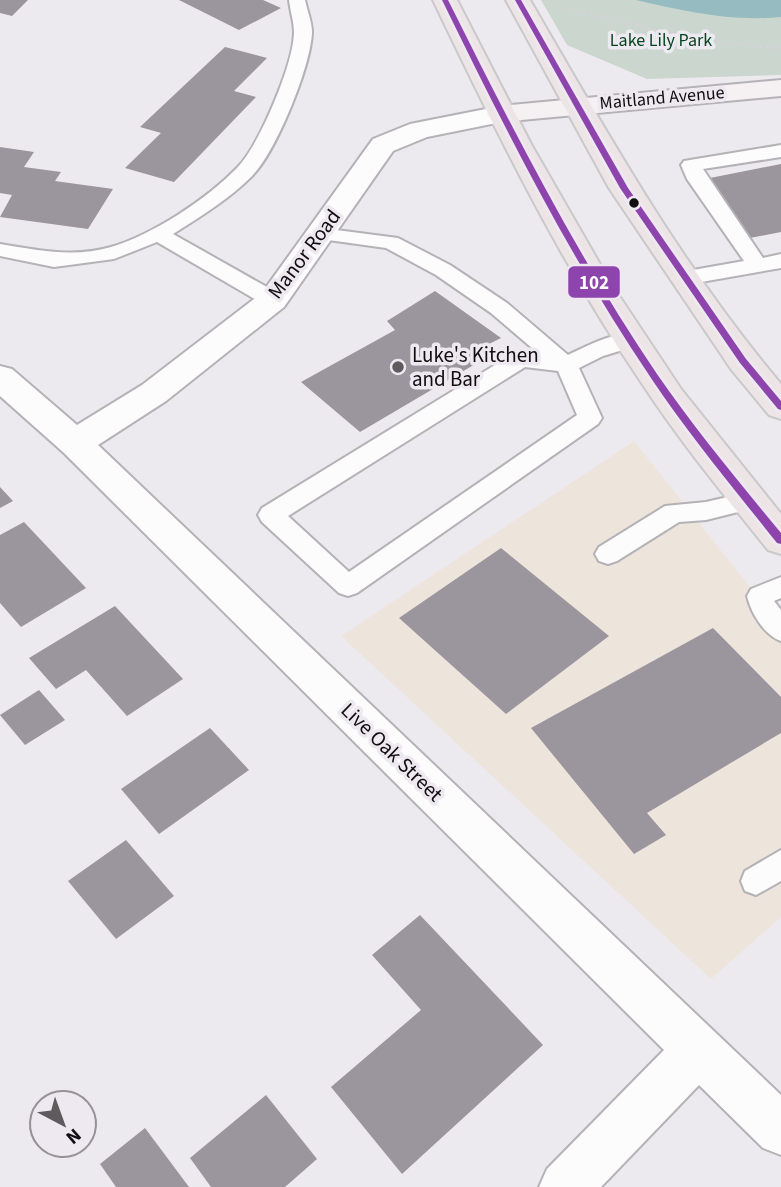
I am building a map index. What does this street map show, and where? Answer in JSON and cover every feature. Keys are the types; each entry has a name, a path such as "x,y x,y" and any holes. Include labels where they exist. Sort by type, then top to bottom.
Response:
{"main road":[{"path":"445,0 501,114 550,205 631,340 655,378 781,540"},
{"path":"518,0 624,188 743,361 781,407"},
{"name":"Maitland Avenue","path":"501,114 781,88"}],"street":[{"name":"Manor Road","path":"75,443 154,393 273,300 383,145 420,130 501,114"},
{"name":"Live Oak Street","path":"0,377 75,443 781,1130"},
{"path":"565,1187 699,1050"}],"lane":[{"path":"0,250 54,260 114,253 158,234 201,207 246,171 268,135 296,70 303,32 298,0"},
{"path":"758,265 697,179 691,165 781,151"},
{"path":"158,234 273,300"},
{"path":"321,234 391,242 432,264 499,308 566,365 590,418 348,586 271,515 521,359 566,365 595,351 631,340"},
{"path":"684,278 781,261"},
{"path":"608,554 674,513 706,511 749,500"},
{"path":"781,587 760,596 762,605 781,630"},
{"path":"756,881 781,864"}],"path":[{"path":"572,10 697,42 752,49 781,48"}],"shaded area":[{"path":"634,441 781,626 781,917 711,979 341,636"}],"green space":[{"name":"Lake Lily Park","path":"541,0 781,0 781,75 647,79 567,45"}],"water":[{"path":"636,0 781,0 781,17 726,17"}],"building":[{"path":"0,0 28,0 12,16 0,13"},
{"path":"179,0 263,0 281,8 239,30"},
{"path":"225,47 267,58 234,91 256,97 174,182 125,168 161,133 140,127"},
{"path":"0,147 34,152 24,167 61,172 55,181 113,189 88,229 0,217 12,195 0,193"},
{"path":"781,164 781,232 750,238 705,179"},
{"name":"Luke's Kitchen and Bar","path":"435,291 501,338 485,346 494,353 360,432 301,382 395,330 387,321"},
{"path":"0,487 13,501 0,508"},
{"path":"24,522 86,588 21,627 0,603 0,535"},
{"path":"501,548 609,636 506,714 399,618"},
{"path":"115,606 183,679 127,716 86,670 56,689 29,658"},
{"path":"713,628 781,697 781,733 647,813 666,835 634,854 531,728"},
{"path":"39,690 65,720 25,745 0,715"},
{"path":"210,728 249,770 159,834 121,789"},
{"path":"126,840 174,896 116,939 68,881"},
{"path":"420,915 543,1045 402,1174 331,1087 421,1010 372,955"},
{"path":"266,1095 317,1159 285,1187 211,1187 190,1158"},
{"path":"145,1128 189,1187 116,1187 100,1164"}],"transit line":[{"name":"102","path":"445,0 543,192 624,331 684,418 781,540"},
{"name":"102","path":"518,0 624,188 743,361 781,407"}],"place":[{"name":"Luke's Kitchen and Bar","path":"398,367"}]}
